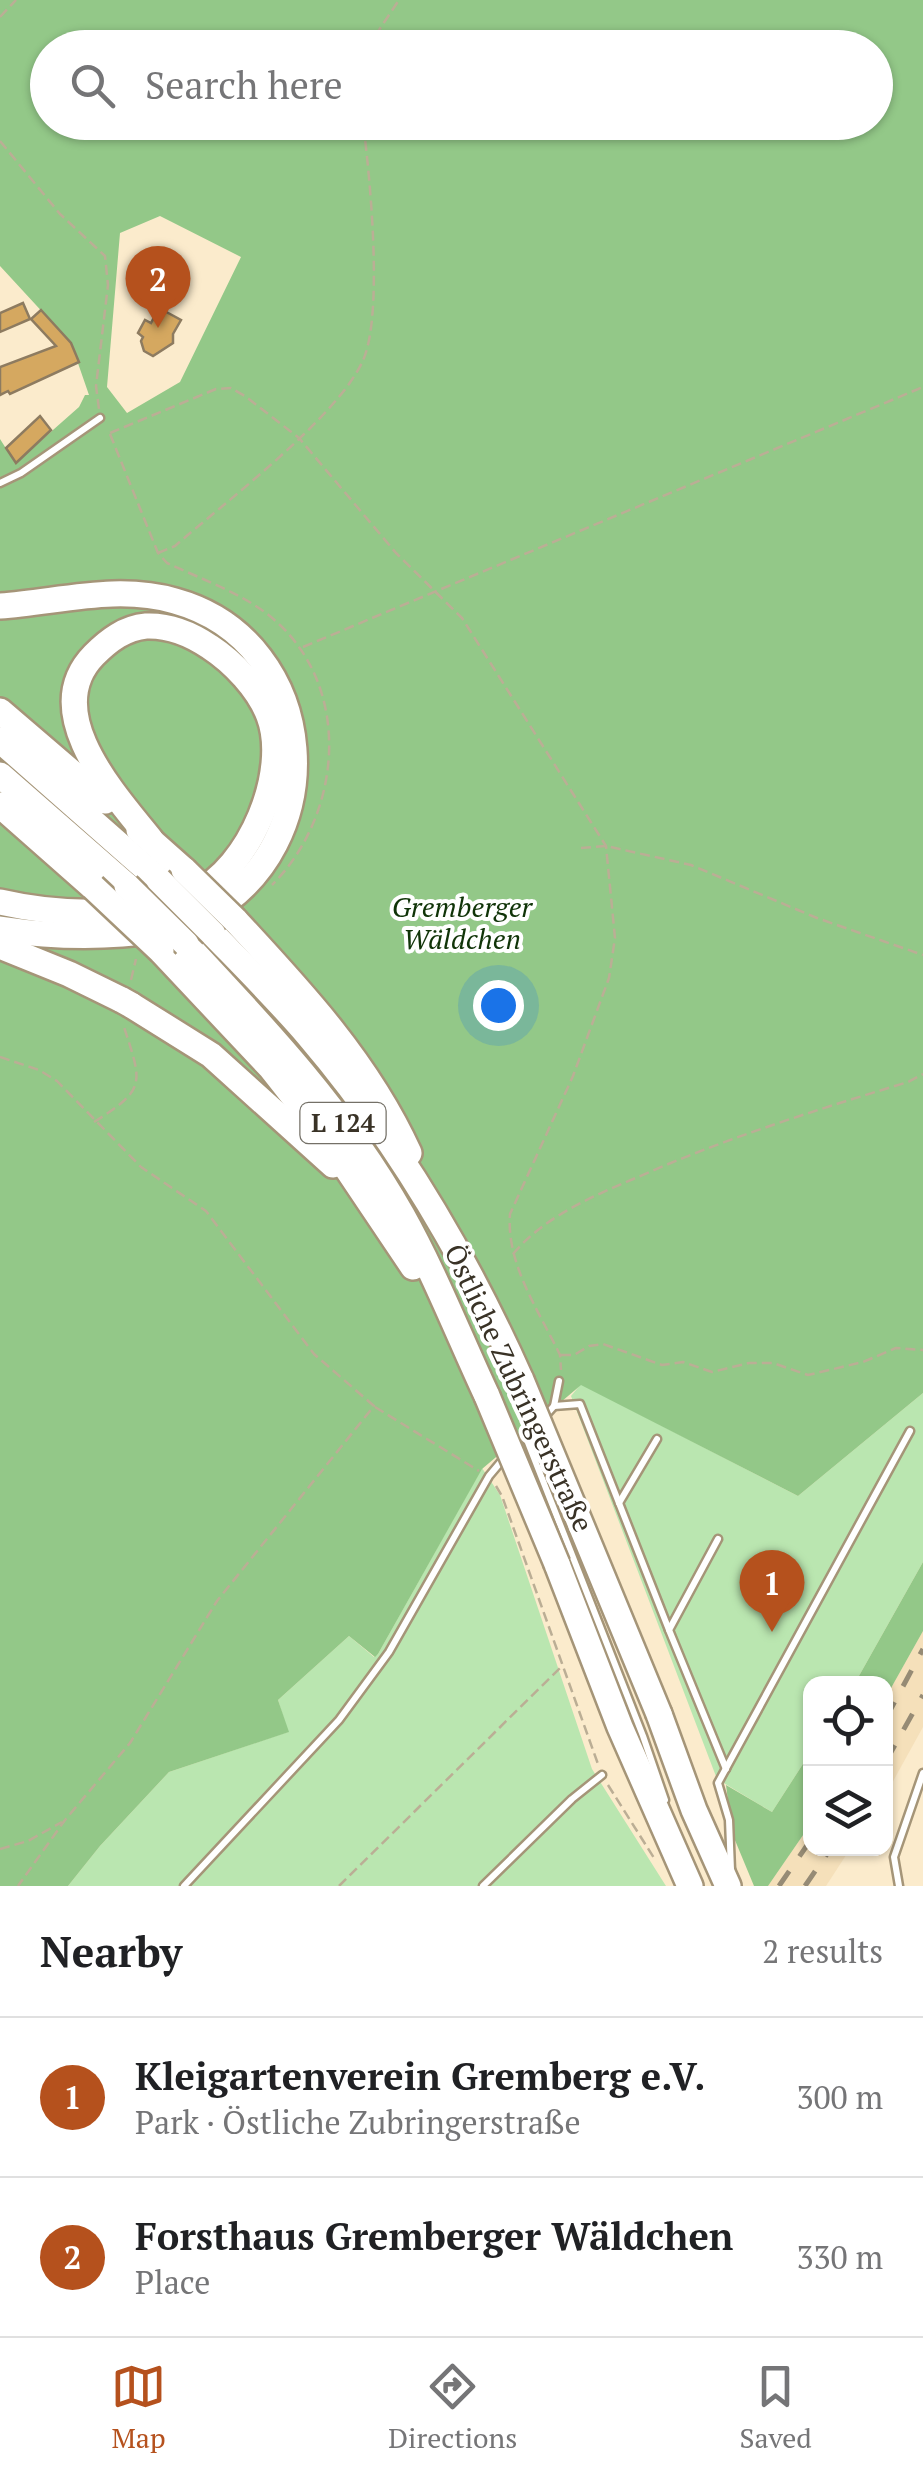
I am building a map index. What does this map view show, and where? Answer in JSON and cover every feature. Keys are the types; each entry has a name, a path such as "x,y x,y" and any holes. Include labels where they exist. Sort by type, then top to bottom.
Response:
{"highway":[{"path":"0,606 81,595 122,594 174,600 208,615 237,636 267,668 289,714 297,767 290,809 263,865 212,911 185,925 126,934 36,934 0,929"},
{"path":"0,902 80,912 111,911 197,892 227,871 251,833 269,794 275,755 269,716 247,681 224,656 190,633 146,626 116,635 90,658 75,689 78,730 96,770 151,840"},
{"path":"0,711 184,870 224,927"},
{"path":"0,740 158,880 224,927"},
{"name":"Östliche Zubringerstraße","path":"0,775 127,886 174,948 288,1052 344,1124 402,1216 488,1396 620,1727 692,1886"},
{"path":"0,805 93,887 174,948 326,1138 456,1331"},
{"name":"Östliche Zubringerstraße","path":"224,927 289,978 388,1107 433,1208 494,1320 570,1491 694,1810 729,1886"},
{"path":"0,946 126,1002 210,1055 360,1188"}],"lane":[{"path":"0,482 21,473 100,418"},
{"path":"184,1886 339,1720 389,1652 489,1476 554,1406 560,1381"},
{"path":"554,1406 580,1404 726,1769"},
{"path":"729,1886 728,1820 718,1788 910,1431"},
{"path":"525,1435 669,1811"},
{"path":"619,1503 656,1440"},
{"path":"669,1630 718,1539"},
{"path":"899,1886 894,1858 923,1773"},
{"path":"484,1886 572,1799 602,1775"},
{"path":"676,1830 692,1886"}],"path":[{"path":"0,17 16,0"},
{"path":"379,30 399,0"},
{"path":"158,552 175,546 299,438 350,381 364,358 370,335 374,266 365,140"},
{"path":"0,141 60,214 105,256 108,285 96,386 100,418"},
{"path":"560,1381 560,1355 512,1255 510,1214 573,1076 608,978 615,938 606,846 462,618 438,592 396,553 299,438 231,388 216,389 110,434 166,563 248,600 279,623 301,648 438,592 923,387"},
{"path":"581,848 606,846 691,866 816,918 923,955"},
{"path":"0,1058 40,1070 57,1082 141,1167 206,1211 314,1354 374,1406 489,1476 502,1496 602,1775 657,1863"},
{"path":"512,1255 559,1215 642,1174 707,1146 923,1074"},
{"path":"560,1355 574,1355 588,1346 602,1344 662,1365 683,1362 712,1372 749,1363 773,1363 808,1374 863,1362 896,1348 923,1350"},
{"path":"18,1886 65,1820 130,1743 217,1601 374,1406"},
{"path":"339,1886 561,1668"},
{"path":"0,1850 28,1841 65,1820"}],"shaded area":[{"path":"923,1631 923,1727 893,1781 893,1766 893,1685"},
{"path":"803,1835 803,1856 845,1856 826,1886 768,1886"}],"green space":[{"name":"Gremberger Wäldchen","path":"0,0 923,0 923,1393 798,1496 581,1385 482,1469 378,1654 375,1657 349,1636 278,1700 289,1732 169,1772 68,1886 0,1886 0,439 14,461 19,460 89,395 71,343 0,266","holes":["160,216 241,257 180,382 127,413 107,387 120,233"]},
{"path":"581,1384 798,1496 923,1393 923,1562 859,1676 803,1676 803,1764 772,1812 717,1779 571,1396"},
{"path":"482,1468 500,1495 592,1769 666,1886 68,1886 169,1772 288,1732 278,1700 349,1636 374,1657 378,1654"},
{"path":"923,1562 923,1631 893,1685 893,1676 859,1676"},
{"path":"803,1764 803,1835 768,1886 754,1886 732,1833 726,1785 772,1812"}],"building":[{"path":"23,303 30,319 0,332 0,313"},
{"path":"159,308 181,320 173,343 153,356 144,351 143,337 138,333 145,320 151,323"},
{"path":"41,310 71,343 79,362 0,395 0,367 56,346 31,319"},
{"path":"40,416 51,430 16,463 6,448"}],"railway":[{"path":"893,1705 923,1649"},
{"path":"893,1749 923,1695"},
{"path":"779,1886 803,1851"},
{"path":"805,1886 826,1856"}],"place":[{"name":"Forsthaus Gremberger Wäldchen","path":"158,328"},
{"name":"Kleigartenverein Gremberg e.V.","path":"772,1632"}]}
